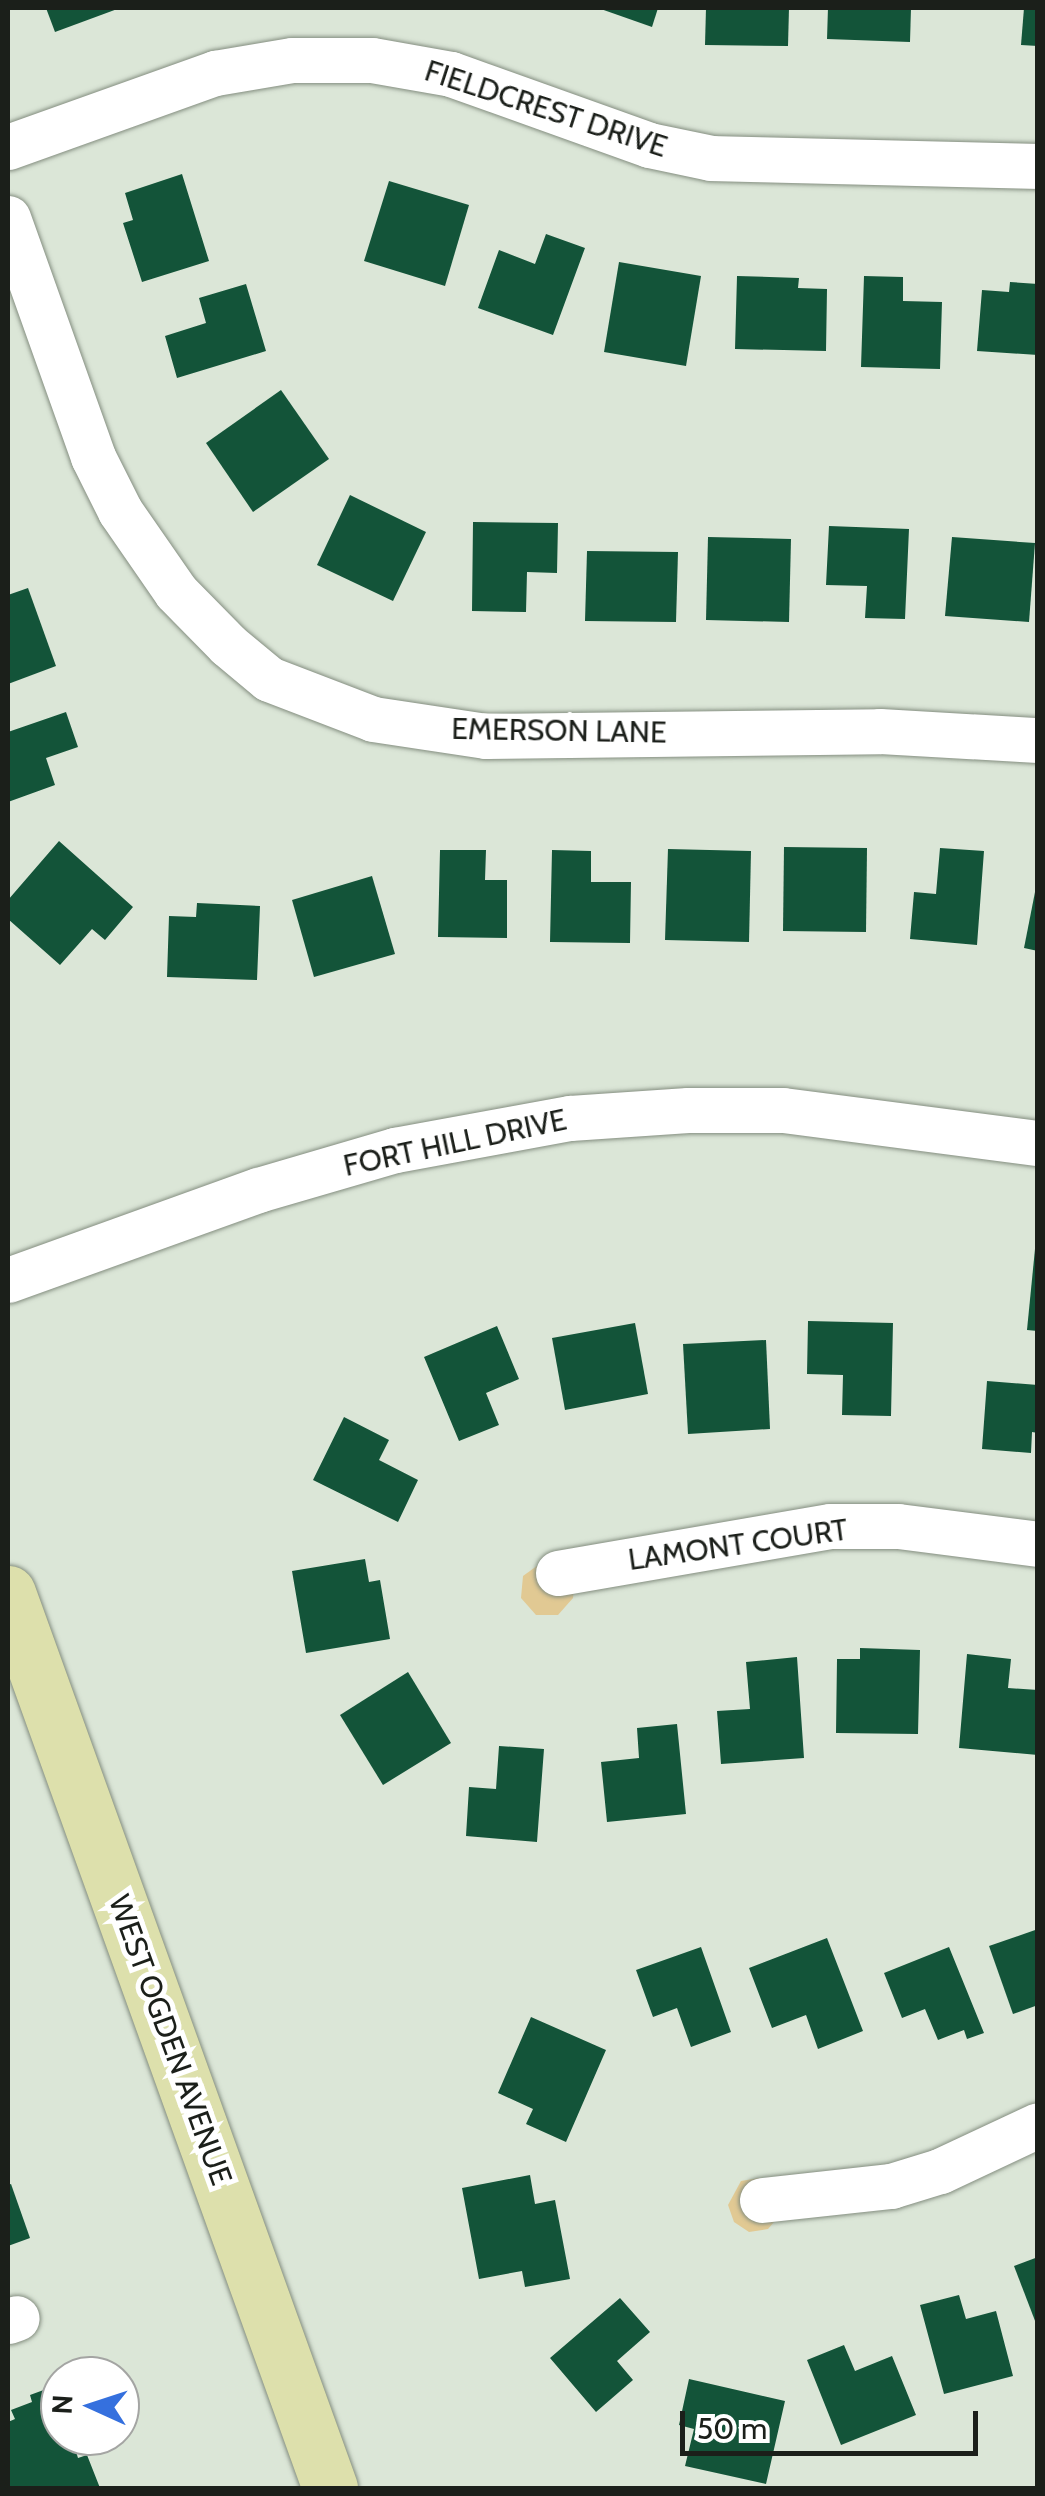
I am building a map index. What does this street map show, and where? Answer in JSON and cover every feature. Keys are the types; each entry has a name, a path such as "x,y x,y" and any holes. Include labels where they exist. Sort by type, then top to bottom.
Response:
{"main road":[{"name":"WEST OGDEN AVENUE","path":"8,1593 330,2488"}],"street":[{"name":"FIELDCREST DRIVE","path":"8,146 215,73 292,60 372,60 450,74 649,146 711,158 1038,166"},
{"name":"EMERSON LANE","path":"8,218 93,457 120,511 176,592 228,645 269,679 373,719 486,736 880,730 1038,740"},
{"name":"FORT HILL DRIVE","path":"8,1280 258,1190 396,1150 570,1118 688,1110 783,1110 1038,1143"},
{"name":"LAMONT COURT","path":"558,1573 830,1526 930,1529 1038,1544"},
{"path":"762,2200 891,2186 940,2171 1038,2125"}],"shaded area":[{"path":"541,1563 574,1586 573,1598 558,1615 536,1615 521,1598 523,1576"},
{"path":"759,2178 780,2215 768,2229 749,2232 734,2222 728,2205 741,2181"}],"building":[{"path":"46,8 120,8 55,32"},
{"path":"598,8 658,8 652,27"},
{"path":"706,8 789,8 788,46 705,45"},
{"path":"828,8 911,8 910,42 827,39"},
{"path":"1024,8 1038,8 1038,46 1021,45"},
{"path":"182,174 209,261 142,282 123,223 133,220 125,193"},
{"path":"389,181 469,205 445,286 364,261"},
{"path":"546,234 585,248 553,335 478,308 499,250 535,264"},
{"path":"619,262 701,276 686,366 604,352"},
{"path":"737,276 799,278 798,288 827,289 826,351 735,349"},
{"path":"864,276 903,277 903,301 942,302 940,369 861,367"},
{"path":"1010,282 1038,284 1038,355 977,351 982,290 1009,292"},
{"path":"246,284 266,351 177,378 165,336 206,323 199,298"},
{"path":"281,390 329,459 253,512 206,443"},
{"path":"350,495 426,532 393,601 317,565"},
{"path":"473,522 558,523 557,573 527,572 526,612 472,611"},
{"path":"829,526 909,529 905,619 865,618 867,586 826,585"},
{"path":"708,537 791,539 789,622 706,620"},
{"path":"952,537 1035,543 1029,622 945,616"},
{"path":"587,551 678,552 676,622 585,621"},
{"path":"28,588 56,666 8,684 8,595"},
{"path":"66,712 78,747 46,758 55,785 8,802 8,732"},
{"path":"59,841 133,907 105,940 92,929 60,965 8,919 8,900"},
{"path":"784,847 867,848 866,932 783,931"},
{"path":"940,848 984,851 977,945 910,939 914,892 936,894"},
{"path":"668,849 751,851 749,942 665,940"},
{"path":"440,850 486,850 485,880 507,880 507,938 438,937"},
{"path":"552,850 591,851 591,882 631,882 630,943 550,942"},
{"path":"372,876 395,954 314,977 292,900"},
{"path":"1038,887 1038,951 1024,948"},
{"path":"197,903 260,906 257,980 167,977 169,916 196,917"},
{"path":"1038,1249 1038,1331 1027,1330"},
{"path":"808,1321 893,1323 891,1416 842,1415 843,1375 807,1374"},
{"path":"635,1323 648,1394 565,1410 552,1338"},
{"path":"497,1326 519,1379 486,1393 499,1425 459,1441 424,1357"},
{"path":"766,1340 770,1429 688,1434 683,1344"},
{"path":"987,1381 1038,1385 1038,1433 1032,1432 1031,1453 982,1449"},
{"path":"344,1417 389,1440 379,1460 418,1480 398,1522 313,1480"},
{"path":"365,1559 369,1582 380,1580 390,1639 306,1653 292,1571"},
{"path":"860,1648 920,1650 918,1734 836,1733 837,1659 860,1659"},
{"path":"967,1654 1011,1659 1008,1688 1038,1690 1038,1755 959,1748"},
{"path":"797,1657 804,1758 721,1764 717,1711 750,1709 746,1662"},
{"path":"408,1672 451,1743 383,1785 340,1715"},
{"path":"677,1724 686,1814 607,1822 601,1762 639,1758 637,1728"},
{"path":"499,1746 544,1749 537,1842 466,1836 469,1787 496,1789"},
{"path":"1038,1929 1038,2005 1013,2014 989,1946"},
{"path":"827,1938 863,2031 818,2049 806,2015 772,2028 749,1968"},
{"path":"701,1947 731,2032 691,2047 677,2008 653,2017 636,1970"},
{"path":"949,1947 984,2033 967,2039 964,2030 938,2040 925,2009 902,2018 884,1973"},
{"path":"531,2017 606,2050 566,2142 526,2124 533,2109 498,2093"},
{"path":"530,2175 535,2204 555,2200 570,2279 525,2287 522,2271 479,2279 462,2188"},
{"path":"11,2184 30,2238 8,2246 8,2185"},
{"path":"1038,2257 1038,2326 1037,2326 1014,2266"},
{"path":"959,2295 966,2319 996,2311 1013,2376 944,2394 920,2305"},
{"path":"620,2298 650,2332 617,2361 633,2380 596,2412 550,2358"},
{"path":"844,2345 855,2371 892,2356 916,2415 841,2445 807,2360"},
{"path":"689,2379 785,2401 766,2484 685,2466 694,2429 679,2425"},
{"path":"40,2391 40,2456 87,2456 100,2488 8,2488 8,2422 15,2419 11,2410 32,2402 30,2395"}]}
